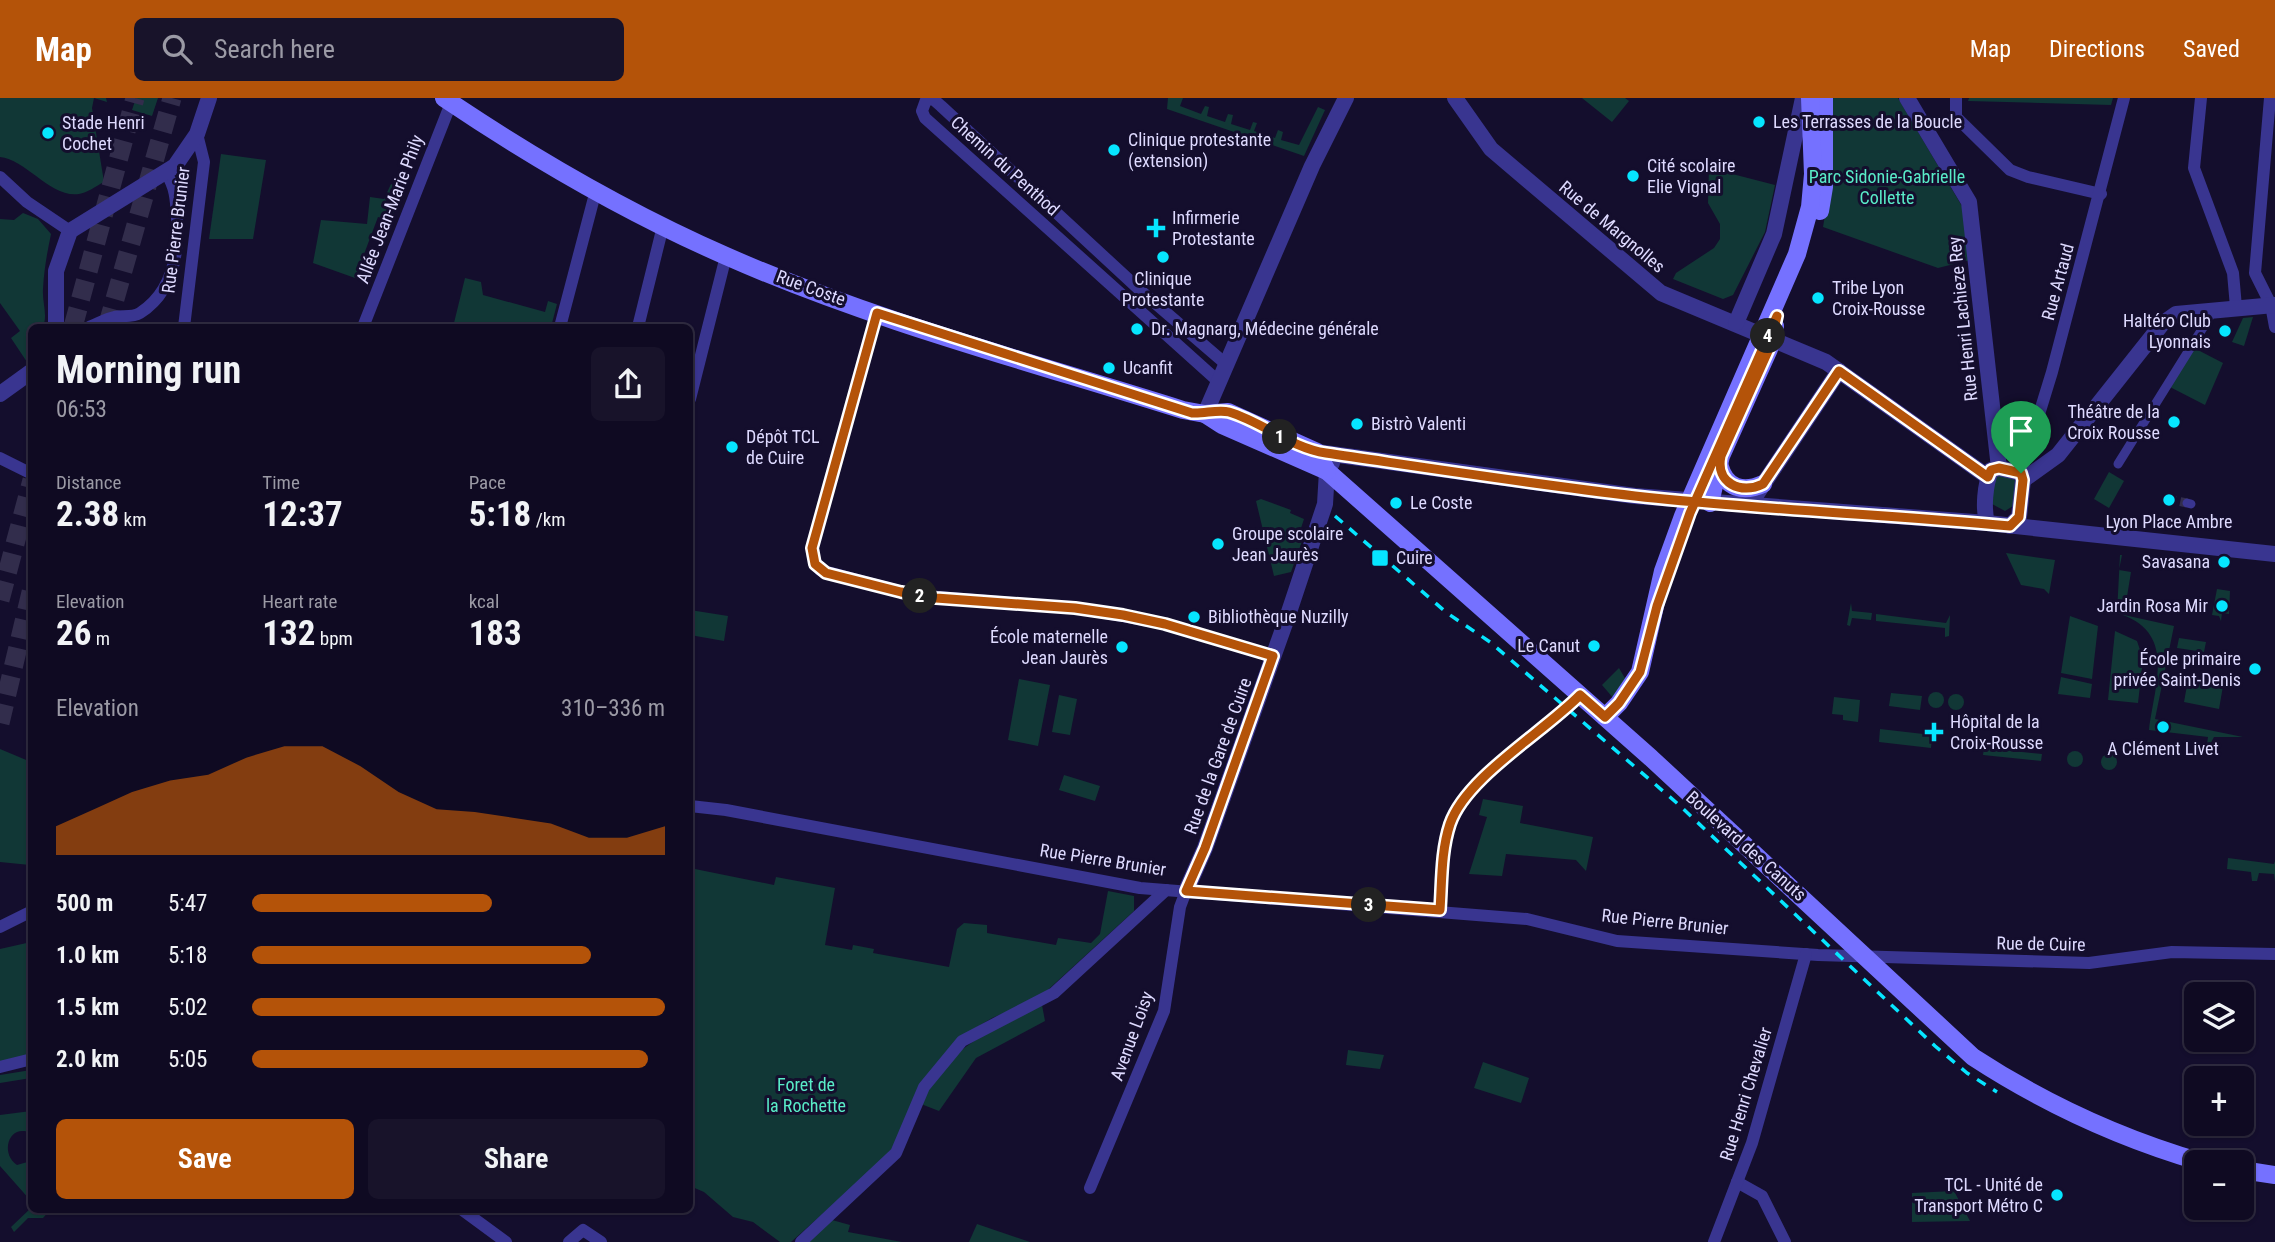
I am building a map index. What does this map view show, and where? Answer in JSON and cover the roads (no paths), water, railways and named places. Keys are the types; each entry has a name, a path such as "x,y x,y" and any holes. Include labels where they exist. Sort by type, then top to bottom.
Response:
{"main road":[{"path":"1605,717 1619,703 1640,672 1663,571 1693,490 1805,230 1813,174 1810,98"},
{"path":"1657,606 1707,469 1818,222 1824,187 1824,98"},
{"name":"Rue Coste","path":"448,101 521,148 596,190 726,256 877,313 1205,414 1222,425 1327,471"},
{"path":"1704,502 1720,467 1721,456 1769,349 1777,316"},
{"name":"Rue Coste","path":"1205,414 1228,412 1318,452"},
{"path":"1318,452 1327,471"},
{"path":"1720,467 1725,479 1738,488 1750,489 1763,484"},
{"name":"Boulevard des Canuts","path":"1327,471 1605,717 1973,1057 2012,1082 2114,1129 2184,1156"},
{"path":"2254,1172 2275,1175"}],"street":[{"name":"Rue Pierre Brunier","path":"184,324 204,162 197,134 209,98"},
{"path":"1205,414 1312,166 1346,98"},
{"name":"Rue de Margnolles","path":"1455,98 1491,149 1655,289 1812,354 1994,472"},
{"path":"1739,325 1774,234 1803,98"},
{"name":"Rue Henri Lachieze Rey","path":"1907,98 1969,202 1994,472 1985,514 1987,523"},
{"path":"1956,98 1956,117 2010,170 2028,177 2101,194"},
{"name":"Rue Artaud","path":"2022,476 2101,194 2124,98"},
{"path":"2201,98 2194,168 2233,273 2236,307"},
{"path":"2270,98 2255,273 2273,305 2275,327"},
{"name":"Chemin du Penthod","path":"1219,382 925,118 922,111 926,100 933,99 941,106 1134,284 1227,365"},
{"name":"Allée Jean-Marie Phily","path":"364,324 448,101"},
{"path":"56,324 56,271 70,231 166,173 183,158 197,134"},
{"path":"96,324 111,318 137,315 155,302 176,262 179,245 175,187 166,173"},
{"path":"0,177 27,202 70,231"},
{"path":"561,324 596,190"},
{"path":"639,324 663,226"},
{"path":"693,387 726,256"},
{"path":"2233,273 2244,278 2255,273"},
{"path":"1994,472 2022,476 2058,456 2162,324 2176,314 2273,305"},
{"path":"877,313 812,548 813,557 820,569 925,596 1075,608 1123,615 1165,624 1273,656"},
{"path":"2119,464 2209,318"},
{"path":"1751,506 1839,371"},
{"path":"0,394 28,374"},
{"name":"Rue Coste","path":"1318,452 1661,499 1987,523 2275,554"},
{"path":"1327,471 1338,455"},
{"path":"0,457 28,472"},
{"name":"Rue de la Gare de Cuire","path":"1186,891 1205,848 1325,504 1327,471"},
{"path":"2010,526 2019,517 2022,476"},
{"path":"1440,910 1446,842 1457,809 1472,790 1580,695"},
{"name":"Rue Pierre Brunier","path":"693,807 1166,890 1440,910 1527,919 1617,941 1806,954"},
{"path":"801,1242 896,1153 924,1087 962,1041 1054,993 1166,890"},
{"name":"Avenue Loisy","path":"1090,1188 1164,1010 1180,907 1186,891"},
{"path":"0,927 28,913"},
{"name":"Rue de Cuire","path":"1806,954 2089,963 2172,952 2275,954"},
{"name":"Rue Henri Chevalier","path":"1714,1242 1752,1143 1806,954"},
{"path":"0,1067 28,1060"},
{"path":"1737,1182 1762,1196 1785,1242"},
{"path":"466,1213 506,1242"},
{"path":"569,1242 583,1230 601,1242"}],"tunnel":[{"path":"74,324 135,98"},
{"path":"108,324 172,98"},
{"path":"0,600 28,495"},
{"path":"2167,499 2187,503"},
{"path":"0,723 28,605"}],"railway":[{"path":"1335,516 1447,613 1490,642 1678,804 1935,1046 1967,1073 1997,1092"}],"place":[{"name":"Les Terrasses de la Boucle","path":"1759,122"},
{"name":"Stade Henri Cochet","path":"48,133"},
{"name":"Clinique protestante (extension)","path":"1114,150"},
{"name":"Cité scolaire Elie Vignal","path":"1633,176"},
{"name":"Infirmerie Protestante","path":"1156,228"},
{"name":"Clinique Protestante","path":"1163,257"},
{"name":"Tribe Lyon Croix-Rousse","path":"1818,298"},
{"name":"Dr. Magnarg, Médecine générale","path":"1137,329"},
{"name":"Haltéro Club Lyonnais","path":"2225,331"},
{"name":"Ucanfit","path":"1109,368"},
{"name":"Théâtre de la Croix Rousse","path":"2174,422"},
{"name":"Bistrò Valenti","path":"1357,424"},
{"name":"Dépôt TCL de Cuire","path":"732,447"},
{"name":"Lyon Place Ambre","path":"2169,500"},
{"name":"Le Coste","path":"1396,503"},
{"name":"Groupe scolaire Jean Jaurès","path":"1218,544"},
{"name":"Cuire","path":"1380,558"},
{"name":"Savasana","path":"2224,562"},
{"name":"Jardin Rosa Mir","path":"2222,606"},
{"name":"Bibliothèque Nuzilly","path":"1194,617"},
{"name":"Le Canut","path":"1594,646"},
{"name":"École maternelle Jean Jaurès","path":"1122,647"},
{"name":"École primaire privée Saint-Denis","path":"2255,669"},
{"name":"A Clément Livet","path":"2163,727"},
{"name":"Hôpital de la Croix-Rousse","path":"1934,732"},
{"name":"TCL - Unité de Transport Métro C","path":"2057,1195"}],"park label":[{"name":"Parc Sidonie-Gabrielle Collette","path":"1887,187"},
{"name":"Foret de la Rochette","path":"806,1095"}]}
